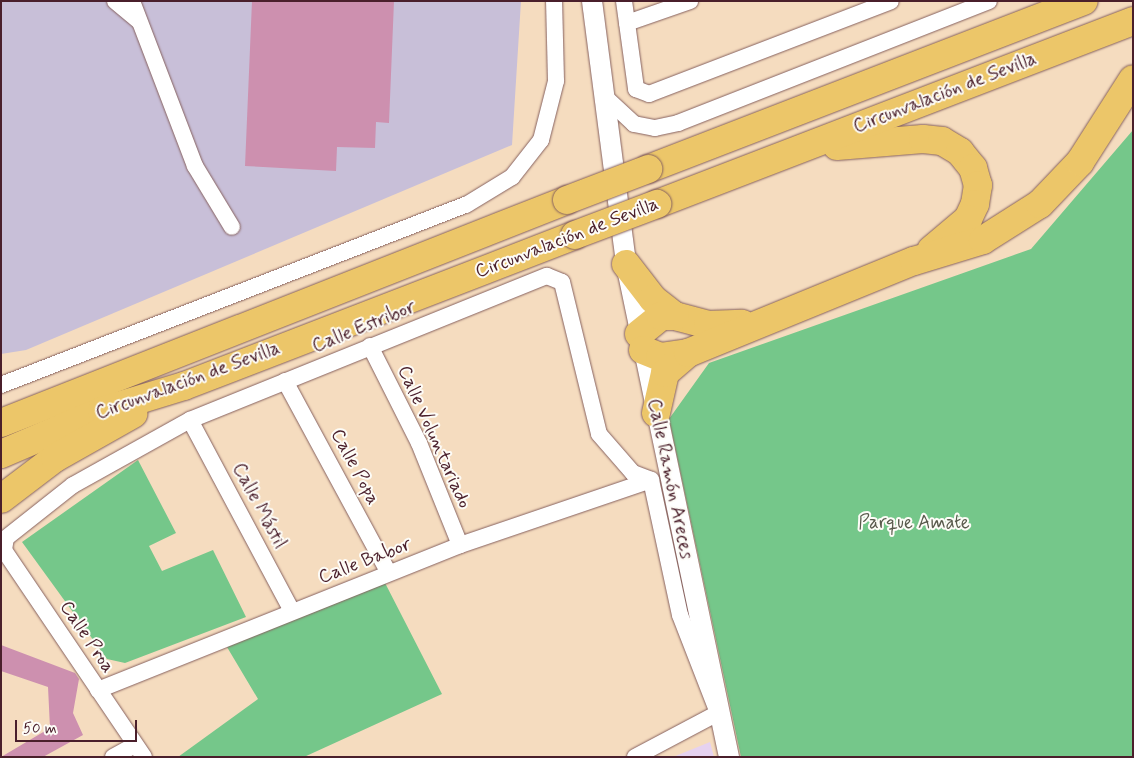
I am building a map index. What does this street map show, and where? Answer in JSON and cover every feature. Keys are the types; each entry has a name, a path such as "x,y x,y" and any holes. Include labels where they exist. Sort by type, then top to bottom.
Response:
{"highway":[{"name":"Circunvalación de Sevilla","path":"1,423 308,300 1084,1"},
{"name":"Circunvalación de Sevilla","path":"1,454 102,411 184,386 1133,21"},
{"path":"656,413 665,373 688,353 750,324 914,260 983,240 1040,204 1080,162 1133,80"},
{"path":"790,152 892,138 942,141 960,152 973,168 978,185 971,211 948,239 914,260"},
{"path":"626,264 653,298 675,316"},
{"path":"1,410 308,300"},
{"path":"688,353 660,357 641,342 661,316 675,316 708,325 750,324"},
{"path":"1,500 55,458 184,386"}],"street":[{"path":"115,1 139,21"},
{"path":"132,1 195,166 232,227"},
{"path":"139,21 142,1"},
{"path":"1,385 466,205 512,177 541,140 556,81 554,1"},
{"name":"Calle Ramón Areces","path":"592,1 626,264 718,713 729,757"},
{"path":"624,1 636,89 649,94 665,90 891,1"},
{"path":"628,23 690,1"},
{"path":"604,96 634,124 655,128 678,123 989,1"},
{"name":"Calle Estribor","path":"6,538 73,485 190,420 547,276 562,282 599,434 634,473 651,480"},
{"name":"Calle Voluntariado","path":"370,346 419,443 460,545"},
{"name":"Calle Popa","path":"285,381 389,573"},
{"name":"Calle Mástil","path":"190,420 292,611"},
{"path":"635,757 718,713 680,615 651,480"},
{"name":"Calle Babor","path":"98,690 460,545 651,480"},
{"name":"Calle Proa","path":"6,538 4,550 140,751"},
{"path":"113,757 140,751"}],"shaded area":[{"path":"1,1 521,1 512,145 26,350 1,354"},
{"path":"710,742 714,757 673,757"}],"green space":[{"name":"Parque Amate","path":"1133,130 1133,757 741,757 669,419 709,363 1031,249"},
{"path":"138,460 176,533 149,546 162,571 213,550 246,617 125,663 107,659 22,542"},
{"path":"383,579 442,694 304,757 178,757 258,699 224,642"}],"building":[{"path":"252,1 394,1 389,123 376,122 375,148 337,147 336,171 245,166"},
{"path":"1,645 75,673 79,679 73,713 83,735 43,757 1,757 50,728 48,687 1,671"}]}
